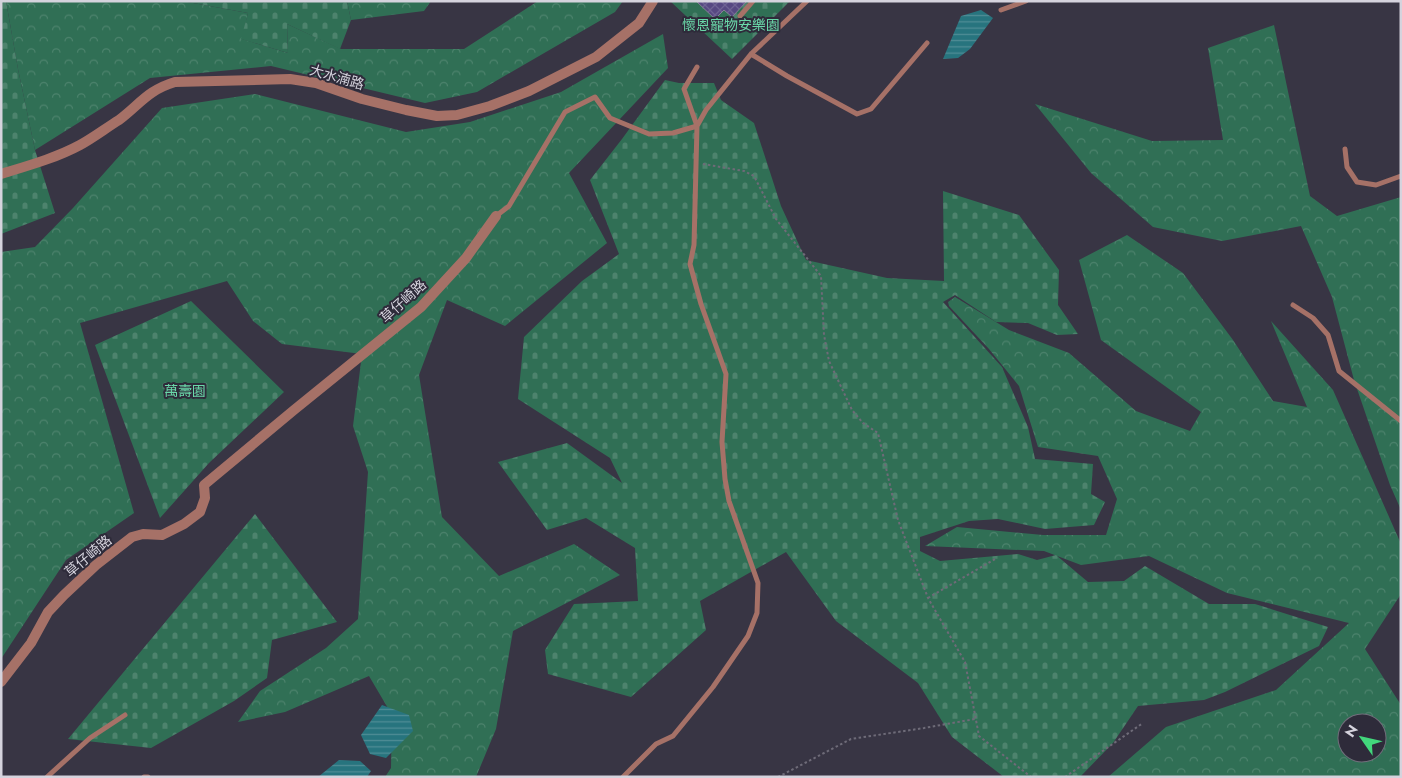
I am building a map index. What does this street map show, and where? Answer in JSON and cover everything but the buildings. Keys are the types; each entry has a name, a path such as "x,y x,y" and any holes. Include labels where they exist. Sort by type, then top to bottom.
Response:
{"street":[{"name":"大水湳路","path":"1,174 49,158 80,145 120,119 149,93 161,86 175,82 290,79 316,83 371,101 437,116 457,114 490,106 529,91 596,57 639,23 653,1"},
{"name":"草仔崎路","path":"1,682 31,644 48,612 70,589 96,565 132,537 143,534 162,535 184,524 200,512 205,498 204,486 421,307 466,258 496,216"}],"lane":[{"path":"740,16 753,1"},
{"path":"697,126 706,110 751,54 807,1"},
{"path":"1001,10 1026,1"},
{"path":"751,54 857,114 871,110 927,43"},
{"path":"623,777 656,744 673,736 713,687 748,636 756,613 758,583 729,502 725,479 722,442 726,374 701,304 690,264 694,244 697,126 684,88 697,66"},
{"name":"草仔崎路","path":"496,216 510,206 565,112 595,97 610,118 649,134 674,133 697,126"},
{"path":"1345,149 1347,167 1357,182 1376,185 1401,176"},
{"path":"1293,305 1313,318 1328,335 1339,372 1401,421"},
{"path":"47,777 90,738 125,715"}],"path":[{"path":"696,162 744,171 754,176 776,219 821,276 824,335 829,361 852,410 863,423 878,433 898,520 928,598 965,662 979,736 1031,777"},
{"path":"928,598 995,559"},
{"path":"778,777 851,739 975,719"},
{"path":"1065,777 1143,723"}],"green space":[{"path":"1,1 6,1 35,150 55,213 1,234"},
{"path":"6,1 182,1 248,13 242,39 288,53 287,24 341,49 464,49 538,1 623,1 615,12 477,92 425,103 271,66 150,78 35,150"},
{"path":"182,1 347,1 351,20 340,49 287,24 288,53 241,39 248,13"},
{"path":"347,1 431,1 424,11 351,20"},
{"name":"懷恩寵物安樂園","path":"670,1 790,1 732,59"},
{"path":"1274,25 1310,196 1337,216 1401,197 1401,510 1390,485 1354,380 1332,297 1301,226 1222,241 1153,227 1091,173 1035,104 1152,141 1223,140 1208,48"},
{"path":"663,34 668,68 569,173 607,243 505,326 447,300 419,375 442,517 499,576 574,544 620,575 513,631 496,729 476,777 385,777 391,768 392,715 369,676 285,712 238,722 260,691 326,648 358,619 368,472 353,426 362,354 282,344 253,321 227,281 80,323 134,513 66,560 1,659 1,252 35,247 73,208 162,108 255,94 406,132 470,122 561,92"},
{"path":"665,80 679,83 714,83 721,100 754,123 781,206 806,260 887,278 944,281 943,191 1019,215 1059,270 1058,305 1078,334 1057,335 1028,323 996,322 955,295 943,302 1002,367 1028,427 1035,459 1093,464 1091,494 1105,502 1094,525 1045,529 998,519 969,521 920,537 920,551 940,561 1018,554 1037,560 1056,555 1088,582 1124,581 1145,566 1209,604 1255,604 1328,627 1319,646 1225,692 1204,700 1138,706 1113,743 1080,777 1004,777 952,737 918,683 836,621 786,552 700,601 706,630 631,697 548,674 545,650 574,604 638,601 635,548 586,518 547,530 498,462 567,443 622,483 610,458 518,399 524,337 582,281 619,254 590,180"},
{"path":"1127,235 1183,273 1233,340 1273,401 1307,407 1271,321 1333,390 1401,544 1401,594 1365,649 1401,705 1401,777 1108,777 1166,727 1276,690 1349,623 1227,593 1149,556 1081,565 1044,551 925,546 957,527 1043,535 1106,535 1117,499 1098,456 1038,447 1019,386 989,349 949,306 948,302 955,297 1009,330 1069,353 1136,411 1190,431 1201,412 1101,340 1079,260"},
{"name":"萬壽園","path":"191,301 284,392 209,463 160,518 95,345"},
{"path":"255,514 337,622 272,640 267,678 234,701 151,748 68,739"}],"water":[{"path":"981,10 993,18 970,49 958,58 943,59 961,16"},
{"path":"382,705 409,715 413,731 386,758 370,754 361,735"},
{"path":"339,760 360,761 371,771 367,777 318,777"}]}
